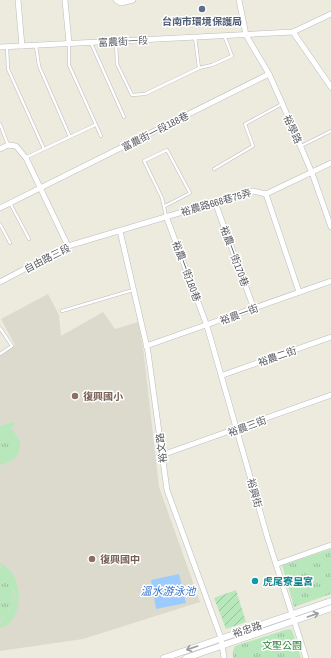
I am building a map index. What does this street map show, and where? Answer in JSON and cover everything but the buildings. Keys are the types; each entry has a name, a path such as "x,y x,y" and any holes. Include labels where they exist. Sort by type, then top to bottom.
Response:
{"street":[{"path":"18,0 22,46"},
{"path":"65,0 69,43"},
{"path":"116,0 121,3 133,0"},
{"name":"裕學路","path":"239,0 246,35 269,74 282,103 312,173 331,227"},
{"path":"331,14 293,32 331,87"},
{"name":"富農街一段","path":"0,47 293,32"},
{"name":"富農街一段188巷","path":"0,208 269,74"},
{"path":"0,149 8,145 16,146 26,158 68,246"},
{"name":"裕農路668巷75弄","path":"120,231 253,191 266,194 331,163"},
{"path":"266,194 299,292"},
{"name":"裕農一街170巷","path":"215,202 254,309"},
{"name":"裕農一街180巷","path":"166,216 207,326"},
{"name":"自由路三段","path":"0,282 68,246 120,231"},
{"name":"裕文路","path":"120,231 146,346 167,490 223,645 224,658"},
{"name":"裕農一街","path":"146,346 207,326 331,281"},
{"name":"裕興街","path":"207,326 238,429 259,508 306,658"},
{"name":"裕農二街","path":"222,375 331,337"},
{"name":"裕農三街","path":"162,455 331,395"},
{"path":"277,564 331,545"},
{"name":"裕忠路","path":"186,658 293,618 331,601"},
{"name":"裕忠路","path":"164,658 220,638 331,608"}],"lane":[{"path":"116,41 117,64 132,96 145,94 199,68 212,65 232,56 224,35"},
{"path":"194,37 199,68"},
{"path":"91,42 124,117"},
{"path":"69,43 69,65 101,136"},
{"path":"36,45 38,66 70,137"},
{"path":"7,47 8,69 44,149"},
{"path":"214,169 253,146 245,124 282,103"},
{"path":"0,124 8,145"},
{"path":"26,158 96,125"},
{"path":"301,146 331,131"},
{"name":"裕農路668巷75弄","path":"165,206 190,193 167,150 144,161 165,206 166,216"},
{"path":"10,203 28,239"},
{"path":"0,224 10,243"},
{"path":"62,311 133,290"},
{"path":"0,328 12,346 0,354"}],"shaded area":[{"name":"復興國中","path":"48,294 59,315 61,336 103,312 115,329 138,322 143,347 159,487 200,602 83,639 0,651 0,356 15,345 1,319"}],"green space":[{"path":"13,422 14,426 11,428 20,441 19,451 15,458 0,465 0,461 10,455 14,447 11,439 0,433 0,426"},
{"path":"0,433 11,439 14,447 10,455 0,461"},
{"path":"331,549 331,594 294,607 282,565"},
{"path":"0,563 8,568 14,577 18,586 19,597 18,607 14,617 8,624 0,628 2,620 13,606 15,595 12,584 3,571"},
{"path":"0,568 13,584 14,604 0,621"},
{"path":"236,590 246,622 226,629 214,598"},
{"name":"文聖公園","path":"288,629 292,630 301,658 233,658 235,646"}],"water":[{"name":"溫水游泳池","path":"179,574 186,603 156,609 151,580"}],"place":[{"name":"台南市環境保護局","path":"202,9"},
{"name":"復興國小","path":"75,396"},
{"name":"復興國中","path":"92,559"},
{"name":"虎尾寮皇宮","path":"255,581"}]}
